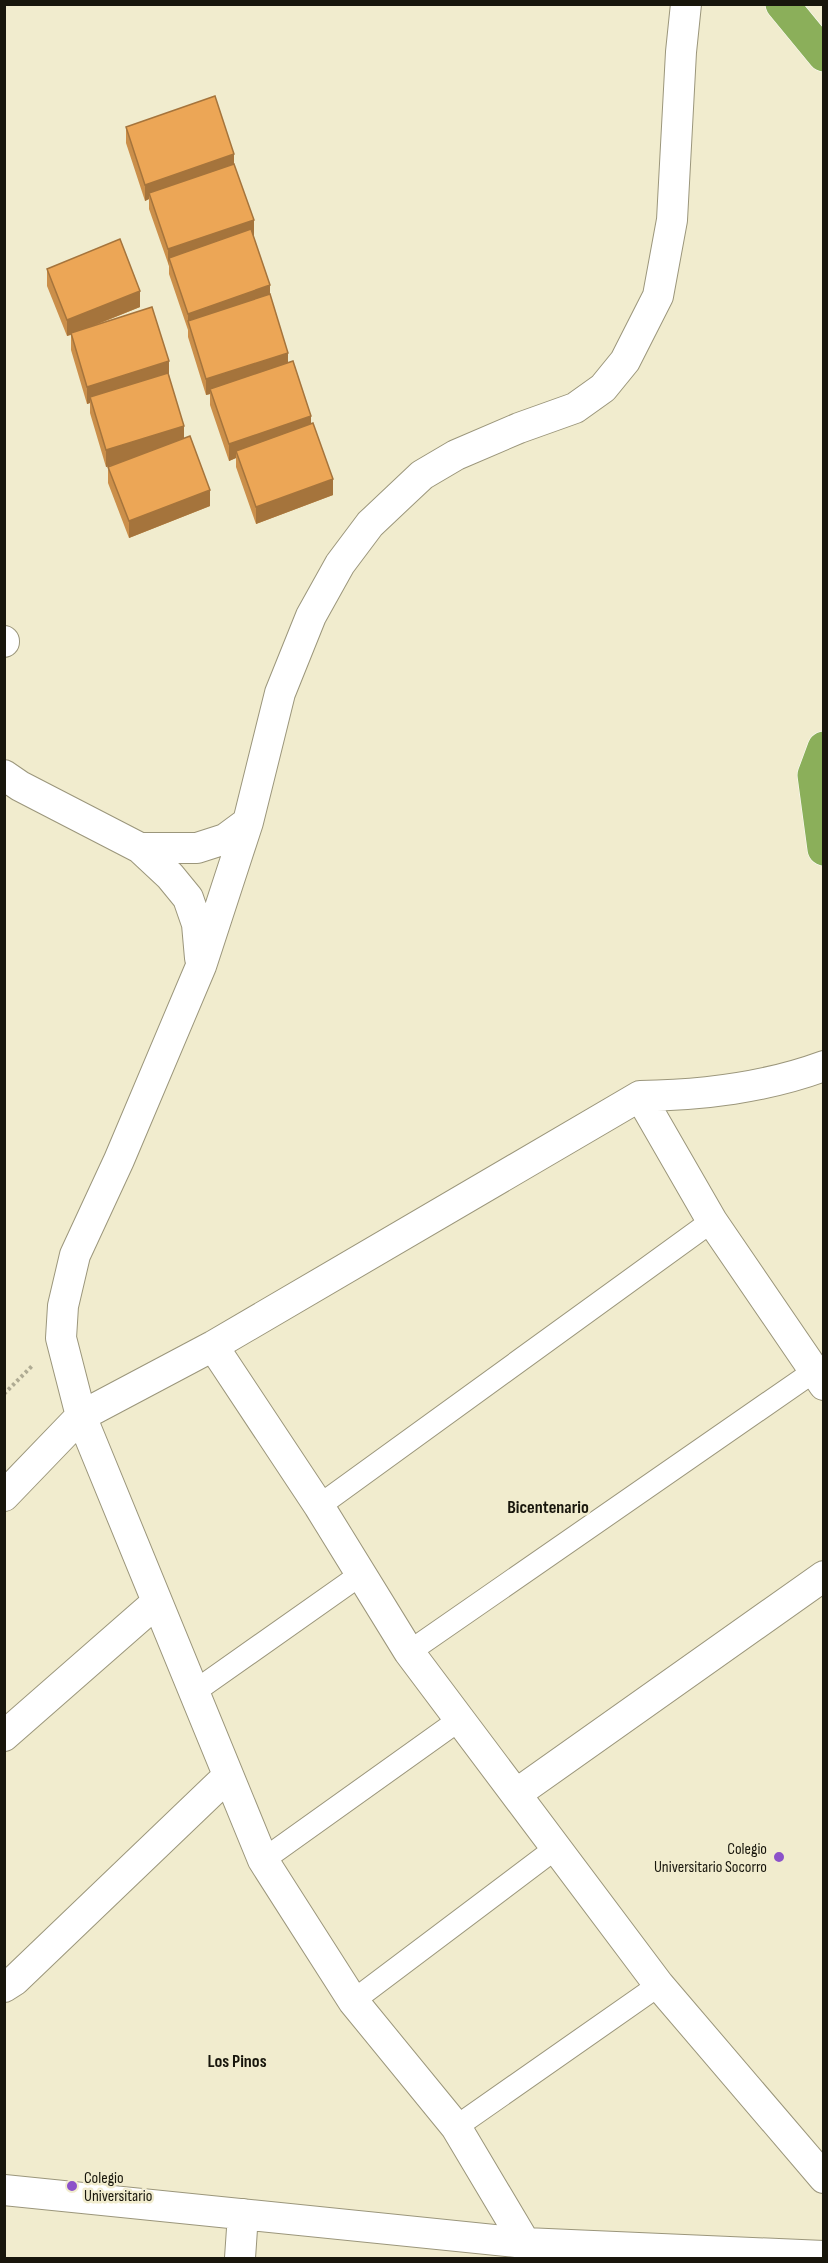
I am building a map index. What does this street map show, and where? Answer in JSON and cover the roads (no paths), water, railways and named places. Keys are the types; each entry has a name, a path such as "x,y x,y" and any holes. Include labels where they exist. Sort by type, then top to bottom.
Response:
{"highway":[{"path":"791,8 824,55"},
{"path":"824,748 814,775 824,849"}],"street":[{"path":"527,2251 456,2127 353,2001 263,1860 81,1416 61,1338 63,1306 75,1255 119,1160 201,966 249,822 280,693 311,616 340,564 370,524 422,475 466,450 575,408 603,388 625,361 658,296 672,220 681,52 686,4"},
{"path":"4,775 20,786 140,848 170,876 188,898 197,924 201,966"},
{"path":"140,848 197,848 225,839 249,822"},
{"path":"4,1496 81,1416 213,1346 640,1096 696,1095 753,1086 800,1075 824,1066"},
{"path":"409,1652 818,1378 712,1221 640,1096"},
{"path":"318,1506 712,1221"},
{"path":"213,1346 318,1506 409,1652 659,1985 824,2178"},
{"path":"194,1692 360,1575"},
{"path":"516,1794 824,1576"},
{"path":"4,1736 157,1602"},
{"path":"263,1860 459,1719"},
{"path":"4,1987 15,1980 228,1776"},
{"path":"353,2001 556,1848"},
{"path":"456,2127 659,1985"},
{"path":"4,2190 243,2214 527,2251 824,2256"},
{"path":"240,2259 243,2214"}],"place":[{"name":"Colegio Universitario Socorro","path":"779,1857"},
{"name":"Colegio Universitario","path":"72,2186"}],"district":[{"name":"Bicentenario","path":"548,1507"},
{"name":"Los Pinos","path":"237,2061"}]}
